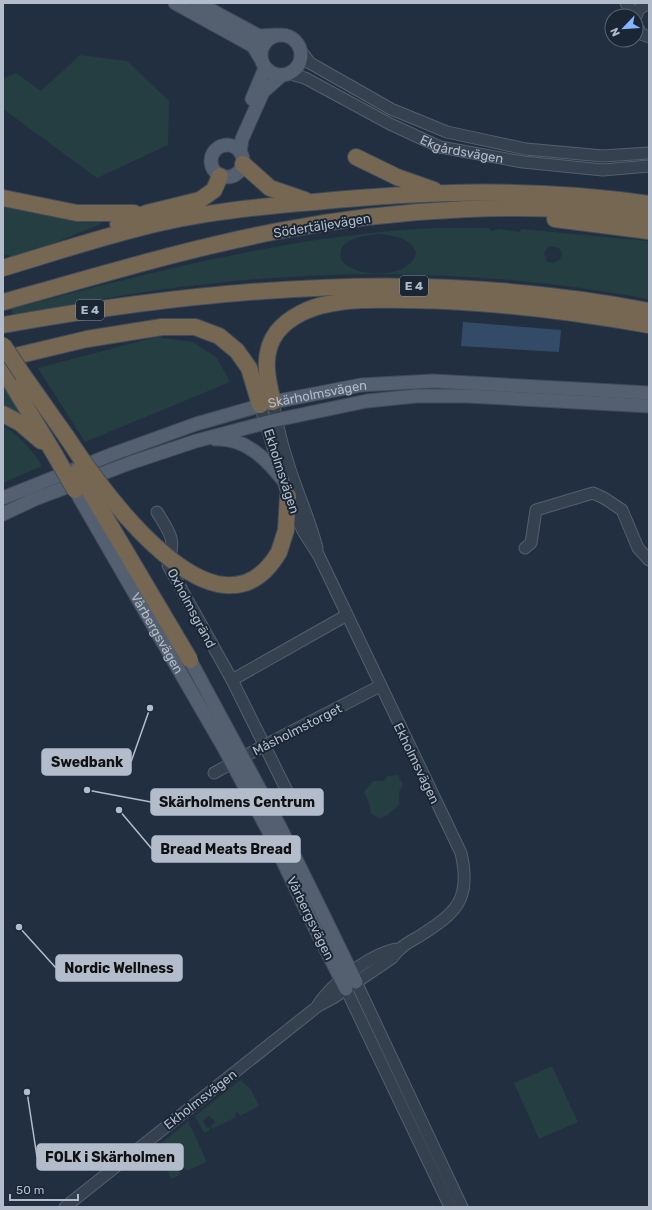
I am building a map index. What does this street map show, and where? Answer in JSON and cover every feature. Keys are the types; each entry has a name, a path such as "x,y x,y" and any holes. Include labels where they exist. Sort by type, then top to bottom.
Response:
{"highway":[{"path":"356,157 403,179 443,193"},
{"path":"241,158 270,188 314,202"},
{"path":"18,264 68,242 148,213 205,198 214,190 220,176"},
{"path":"3,268 127,230 166,221 260,207 380,195 535,192 594,197 649,204"},
{"path":"3,198 76,213 148,213"},
{"path":"507,209 560,220 649,231"},
{"name":"Södertäljevägen","path":"3,302 149,262 311,225 389,215 437,211 507,209 585,211 649,216"},
{"name":"E 4","path":"3,324 99,308 178,298 283,288 324,287 407,286 502,291 594,301 649,311"},
{"path":"266,404 266,366 269,349 276,333 284,325 305,311 329,304 378,300 501,304 593,315 649,326"},
{"path":"3,359 87,339 162,328 195,327 219,336 237,351 249,368 266,404"},
{"path":"3,345 12,374 75,490"},
{"path":"12,374 104,491 132,522 170,558 200,579 228,586 246,582 266,571 279,552 286,530 288,496"},
{"path":"3,414 20,423 55,455"},
{"path":"63,438 190,660"}],"main road":[{"path":"175,3 253,46 263,64 270,72 285,75"},
{"path":"198,3 259,36 279,35 292,38 298,44 301,51 299,65 263,92 242,139 241,158 237,174 232,176 220,176 213,169 211,158 217,148 228,145 247,110 263,64 262,49 266,42 279,35"},
{"path":"228,145 241,158"},
{"name":"Skärholmsvägen","path":"3,498 113,454 196,424 266,404 361,385 433,381 649,393"},
{"name":"Skärholmsvägen","path":"3,514 35,499 101,474 196,441 271,421 367,401 416,396 467,396 649,406"},
{"path":"196,441 219,439 242,444 264,458 283,480"},
{"name":"Vårbergsvägen","path":"75,490 224,748 269,832 309,916 348,981"},
{"name":"Vårbergsvägen","path":"190,660 279,826 320,908 348,981"}],"street":[{"name":"Ekgårdsvägen","path":"301,51 310,63 391,108 447,132 526,149 603,156 649,153"},
{"name":"Ekgårdsvägen","path":"285,75 304,78 390,124 440,147 523,162 603,170 649,166"},
{"name":"Ekholmsvägen","path":"266,404 271,421 312,527 319,556"},
{"name":"Ekholmsvägen","path":"65,1206 318,1006 324,995 392,958 398,949 447,917 458,906 463,890 465,872 461,853 319,556 303,531 288,496 283,480 271,421"},
{"path":"525,548 531,543 536,510 593,493 604,498 622,510 638,548 649,560"},
{"name":"Oxholmsgränd","path":"156,512 169,532 173,548 168,565 232,680 293,803"},
{"path":"232,680 347,615"},
{"name":"Måsholmstorget","path":"214,773 380,686"},
{"name":"Vårbergsvägen","path":"348,981 450,1207"},
{"name":"Vårbergsvägen","path":"348,981 462,1207"}],"green space":[{"path":"80,55 127,61 169,101 168,145 97,178 3,109 3,79 16,73 41,91"},
{"path":"3,204 98,220 101,224 12,260 10,256 3,254"},
{"path":"433,228 490,228 491,231 499,229 520,232 521,229 649,241 649,299 591,289 533,282 474,277 357,274 298,276 181,287 118,296 13,315 11,309 167,269 273,247 379,232","holes":["381,234 402,238 410,244 416,252 412,261 405,267 395,271 383,273 359,271 349,267 342,261 340,254 346,243 360,237","552,246 560,249 562,254 560,259 553,263 547,261 544,253 547,248"]},
{"path":"156,337 193,342 217,358 230,382 85,442 38,368"},
{"path":"3,379 24,416 3,406"},
{"path":"3,426 9,429 25,443 42,466 3,483"},
{"path":"398,775 403,785 399,792 399,805 387,815 379,819 371,813 368,800 364,792 373,781 384,781 388,776"},
{"path":"552,1066 578,1122 539,1139 514,1083"},
{"path":"240,1080 251,1089 259,1106 240,1116 238,1112 235,1114 236,1117 212,1129 211,1126 215,1121 209,1116 203,1121 210,1130 204,1133 195,1116"},
{"path":"188,1121 207,1162 189,1170 186,1170 182,1164 177,1166 180,1175 171,1179 157,1147"}],"water":[{"path":"463,322 561,330 559,352 461,346"}],"place":[{"name":"Swedbank","path":"150,708"},
{"name":"Skärholmens Centrum","path":"87,790"},
{"name":"Bread Meats Bread","path":"119,810"},
{"name":"Nordic Wellness","path":"19,927"},
{"name":"FOLK i Skärholmen","path":"27,1092"}]}
